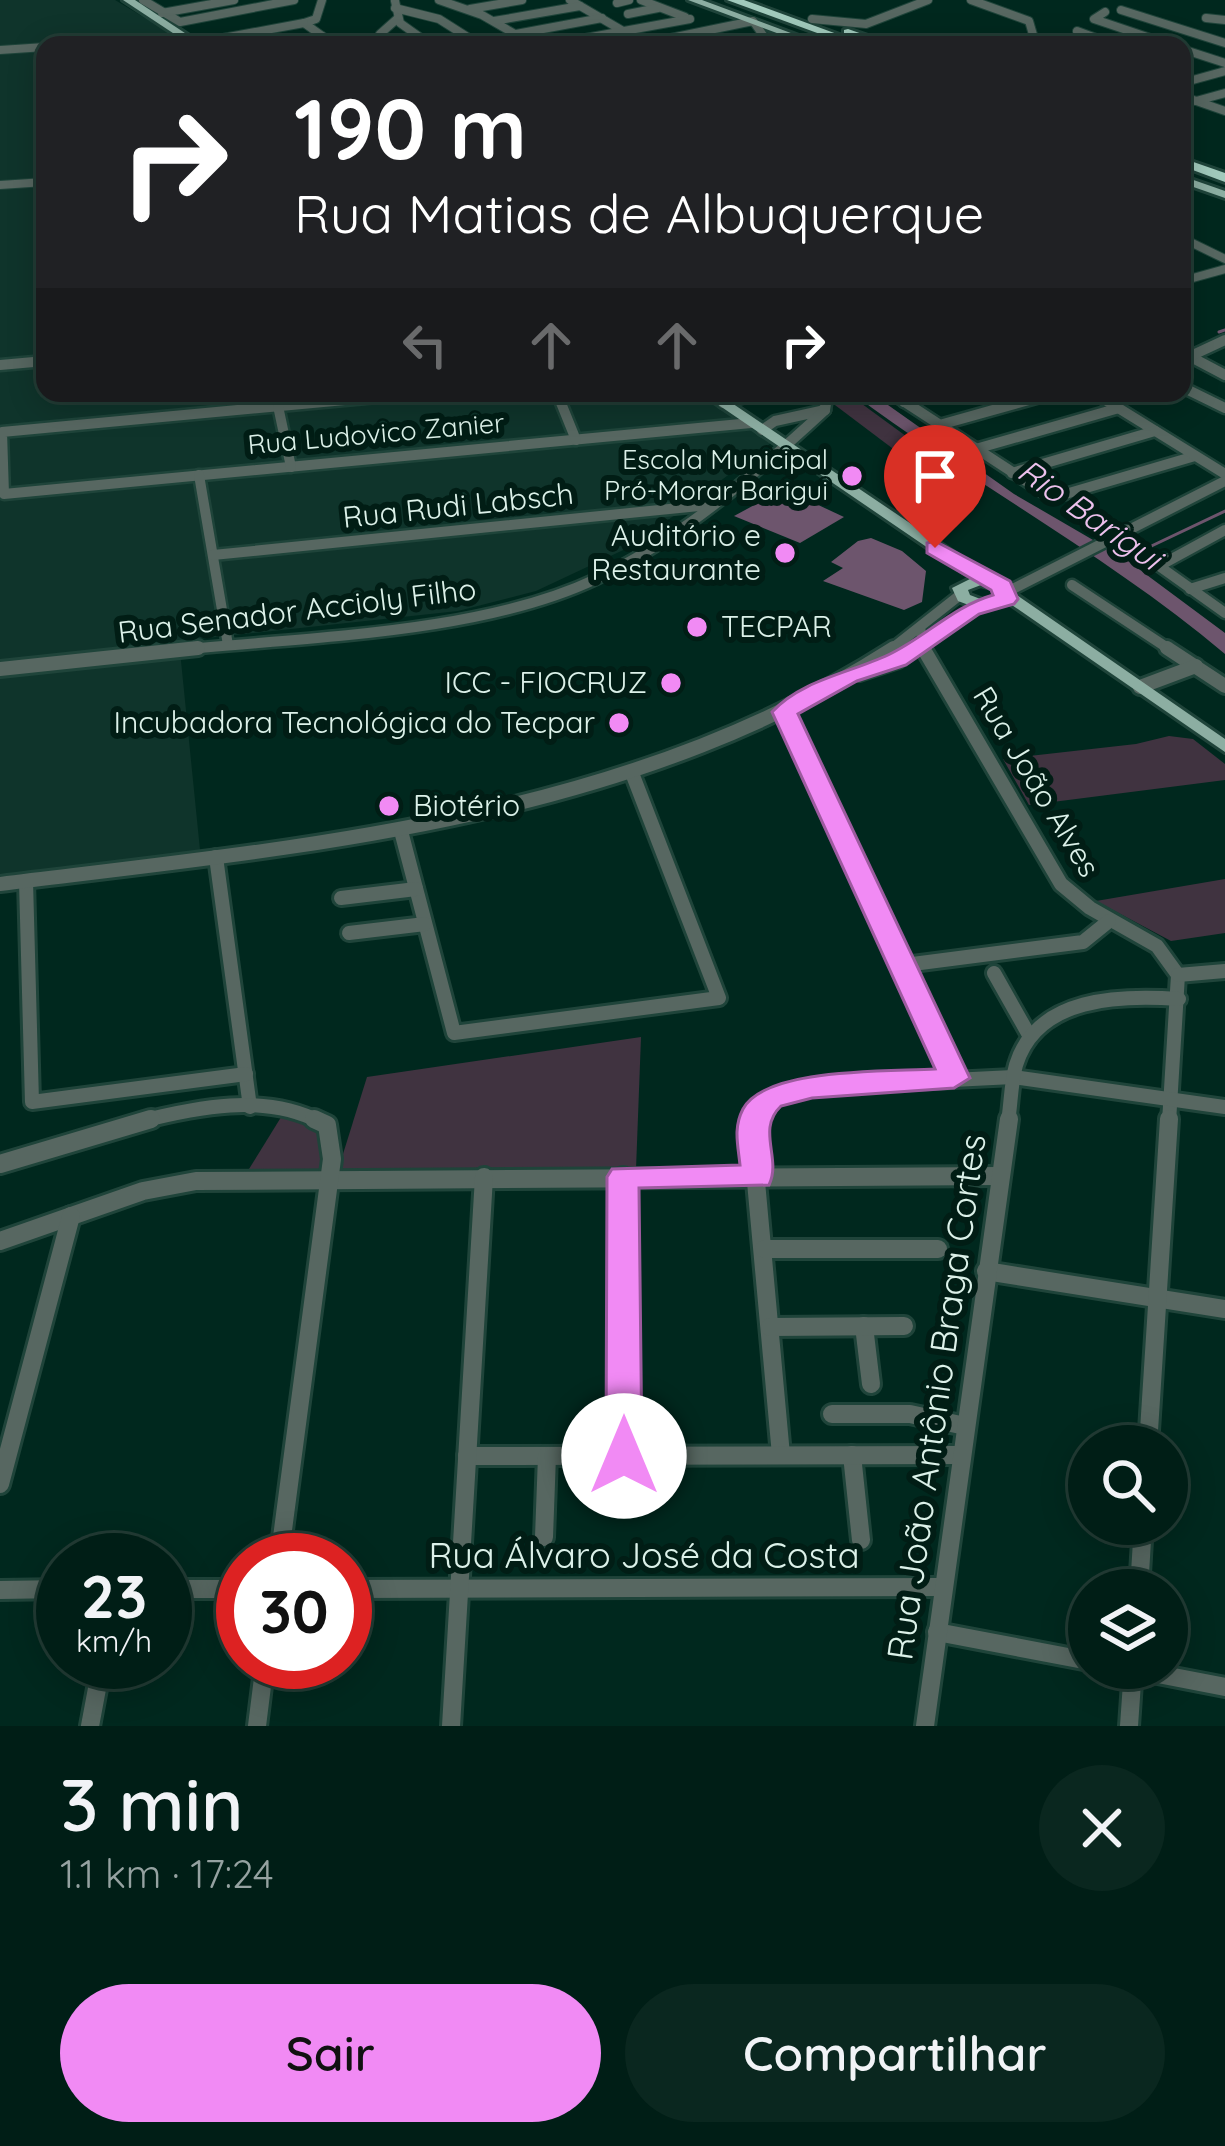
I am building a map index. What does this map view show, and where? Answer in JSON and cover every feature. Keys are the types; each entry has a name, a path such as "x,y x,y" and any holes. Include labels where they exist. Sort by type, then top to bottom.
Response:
{"highway":[{"path":"733,0 835,36"},
{"path":"757,0 858,36"},
{"path":"1191,155 1225,168"},
{"path":"1191,165 1225,178"}],"main road":[{"path":"128,0 155,9 187,36"},
{"path":"693,0 794,36"},
{"path":"1191,182 1225,195"},
{"path":"720,402 1000,588 1225,747"},
{"path":"935,548 954,569 960,591 985,605 1042,621"},
{"path":"960,591 1000,588"},
{"path":"985,605 1000,588"}],"street":[{"path":"155,9 208,0"},
{"path":"155,9 234,0"},
{"path":"229,36 316,20 322,0"},
{"path":"470,9 522,0"},
{"path":"570,0 632,36"},
{"path":"616,3 629,0"},
{"path":"596,36 690,19 641,0"},
{"path":"812,19 866,24 928,0"},
{"path":"971,0 1031,22 1031,36"},
{"path":"155,9 180,22 294,1"},
{"path":"446,1 519,36"},
{"path":"494,21 580,6"},
{"path":"628,14 659,8"},
{"path":"381,36 396,9"},
{"path":"396,9 422,36"},
{"path":"396,9 440,19 466,36"},
{"path":"1121,10 1210,38 1225,38"},
{"path":"1105,12 1095,20 1144,36"},
{"path":"516,34 602,18"},
{"path":"1206,18 1225,20"},
{"path":"682,36 753,21 764,36"},
{"path":"304,23 322,36"},
{"path":"866,24 862,31 870,36"},
{"path":"1131,36 1169,25"},
{"path":"1077,31 1087,36"},
{"path":"1191,45 1210,38"},
{"path":"0,50 36,48"},
{"path":"1191,51 1225,67"},
{"path":"1191,60 1204,56"},
{"path":"1191,80 1225,67"},
{"path":"1196,101 1225,93"},
{"path":"1191,99 1225,111"},
{"path":"0,185 36,183"},
{"path":"1191,244 1225,263"},
{"path":"1191,251 1202,248"},
{"path":"1191,275 1225,263"},
{"path":"1191,356 1223,343"},
{"path":"1191,361 1225,375"},
{"path":"0,365 36,362"},
{"path":"1191,391 1225,408"},
{"path":"2,432 322,402"},
{"path":"561,402 576,440"},
{"path":"723,404 730,402"},
{"path":"824,402 825,410"},
{"path":"904,402 1052,498 1195,456"},
{"path":"944,424 1022,402"},
{"path":"1000,588 1063,563 1225,478 1219,464 1195,456 1108,402"},
{"path":"979,448 1120,402"},
{"path":"278,406 291,466"},
{"name":"Rua Ludovico Zanier","path":"2,432 4,494 757,426 825,410"},
{"name":"Rua Senador Accioly Filho","path":"0,669 449,621 538,601 630,562 786,446 825,410"},
{"path":"1012,473 1156,431"},
{"path":"199,476 228,645"},
{"name":"Rua Rudi Labsch","path":"213,555 709,505"},
{"path":"1225,530 1160,564 1225,613"},
{"path":"1190,589 1225,578"},
{"path":"1072,585 1225,686"},
{"path":"0,884 401,831 508,810 632,773 720,742 848,676 891,663 960,591"},
{"path":"921,636 985,605"},
{"name":"Rua João Alves","path":"921,636 1061,884 1074,899 1159,947 1178,975"},
{"path":"1140,687 1196,666"},
{"path":"784,712 954,1078"},
{"path":"401,831 454,1034 719,998 632,773"},
{"path":"216,856 250,1107"},
{"path":"26,880 32,1102 246,1074"},
{"path":"341,898 416,890"},
{"path":"904,965 1083,942 1109,920"},
{"path":"349,933 425,924"},
{"path":"1150,1425 1178,975 1225,971"},
{"path":"994,973 1029,1035 1061,1011 1086,1002 1120,996 1179,999"},
{"name":"Rua João Antônio Braga Cortes","path":"925,1726 1012,1077 1029,1035"},
{"path":"781,1455 752,1128 758,1110 770,1098 812,1087 1012,1077 1225,1107"},
{"path":"0,1163 148,1118 250,1107 302,1111 326,1125 332,1144 330,1178 283,1533"},
{"path":"0,1241 178,1183 330,1178 999,1176"},
{"path":"451,1726 484,1177"},
{"path":"623,1177 624,1456"},
{"path":"0,1484 71,1216"},
{"path":"764,1249 938,1250"},
{"path":"986,1271 1225,1309"},
{"path":"770,1328 904,1326"},
{"path":"864,1327 871,1384"},
{"path":"832,1414 910,1414 965,1426"},
{"path":"852,1455 861,1540"},
{"path":"467,1456 961,1455"},
{"path":"544,1537 548,1456"},
{"name":"Rua Álvaro José da Costa","path":"372,1588 943,1587"},
{"path":"0,1590 36,1589"},
{"path":"937,1632 1068,1657"},
{"path":"1188,1680 1225,1687"},
{"path":"90,1726 97,1689"},
{"path":"257,1726 262,1689"},
{"path":"1129,1726 1130,1689"}],"shaded area":[{"path":"0,0 115,0 175,36 36,36 36,402 710,402 771,443 636,544 536,591 458,611 179,641 200,850 0,876"},
{"path":"831,402 859,402 977,488 953,494"},
{"path":"865,402 884,402 1014,494 1124,558 1225,633 1225,654 1088,552"},
{"path":"784,489 844,517 800,543 734,516"},
{"path":"871,538 902,551 926,571 922,602 904,610 823,581 843,568 831,562 858,541"},
{"path":"1169,736 1193,739 1225,764 1225,780 1029,805 1003,759 1136,744"},
{"path":"1225,879 1225,933 1171,941 1096,901"},
{"path":"641,1037 636,1169 338,1170 367,1077"},
{"path":"283,1114 313,1121 325,1137 322,1169 249,1169"}],"waterway":[{"path":"1219,332 1225,330"},
{"name":"Rio Barigui","path":"1117,556 1143,550 1225,511"}],"place":[{"name":"Escola Municipal Pró-Morar Barigui","path":"852,476"},
{"name":"Auditório e Restaurante","path":"785,553"},
{"name":"TECPAR","path":"697,627"},
{"name":"ICC - FIOCRUZ","path":"671,683"},
{"name":"Incubadora Tecnológica do Tecpar","path":"619,723"},
{"name":"Biotério","path":"389,806"}],"route":[{"path":"624,1456 623,1177 758,1177 752,1128 758,1110 770,1098 812,1087 954,1078 784,712 848,676 898,660 970,609 1006,599 1002,586 935,548"}]}
